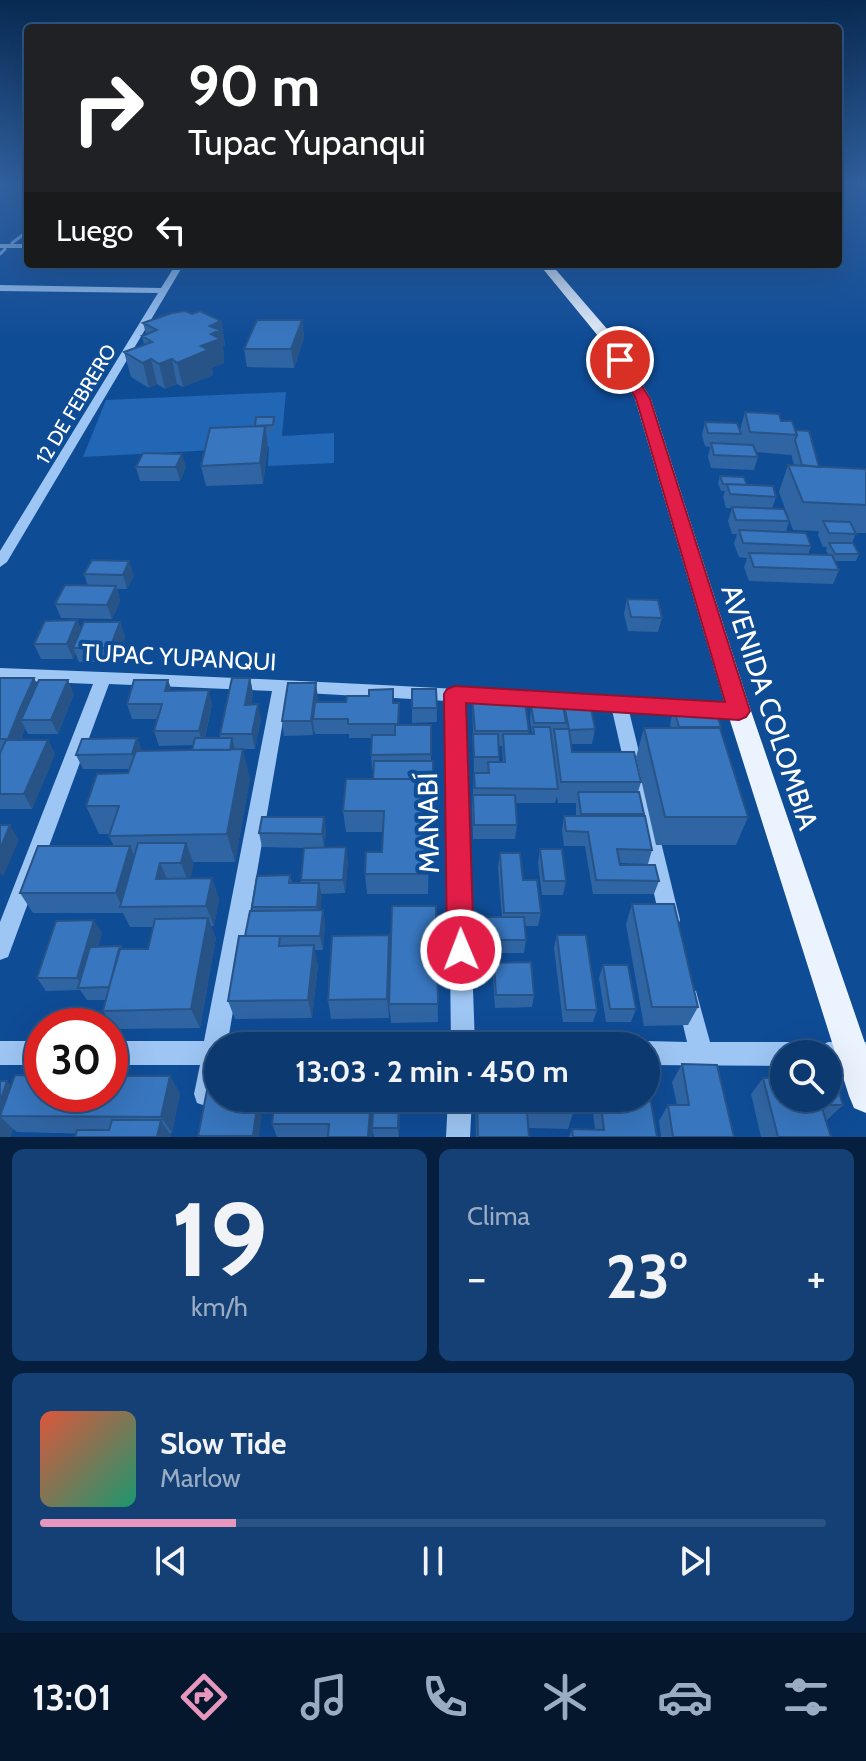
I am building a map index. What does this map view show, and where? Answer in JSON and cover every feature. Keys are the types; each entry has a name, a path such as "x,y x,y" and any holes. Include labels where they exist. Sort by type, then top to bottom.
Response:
{"main road":[{"name":"AVENIDA COLOMBIA","path":"548,268 609,340 643,399 739,711 849,1054 866,1096"}],"street":[{"path":"0,246 24,246"},
{"name":"12 DE FEBRERO","path":"0,562 178,268"},
{"path":"0,288 165,291"},
{"name":"TUPAC YUPANQUI","path":"0,674 455,694 739,711"},
{"path":"0,949 104,677"},
{"path":"220,1032 281,686"},
{"name":"MANABÍ","path":"455,694 463,1032"},
{"path":"619,703 676,946"},
{"path":"683,977 701,1053"},
{"path":"0,1053 24,1053"},
{"path":"128,1053 204,1053"},
{"path":"660,1053 770,1054"},
{"path":"458,1137 459,1112"}],"shaded area":[{"path":"286,392 282,436 334,433 334,463 268,466 269,447 83,457 106,400"}],"building":[{"path":"185,311 192,314 200,311 221,321 210,326 220,330 211,334 220,339 201,346 208,350 177,363 172,359 159,364 151,359 143,363 124,352 152,342 142,336 157,330 143,323"},
{"path":"257,320 302,320 291,349 244,349"},
{"path":"745,412 779,414 781,421 792,421 797,435 750,432"},
{"path":"256,417 274,417 273,425 255,426"},
{"path":"705,422 737,423 741,434 708,433"},
{"path":"265,426 260,463 201,466 210,428"},
{"path":"795,430 809,431 819,467 802,465"},
{"path":"711,443 753,445 758,457 714,455"},
{"path":"143,453 182,454 176,467 136,467"},
{"path":"788,465 866,469 866,505 803,502"},
{"path":"720,476 744,477 747,485 723,484"},
{"path":"727,484 773,486 776,497 730,494"},
{"path":"732,507 784,509 789,521 736,520"},
{"path":"823,521 850,522 856,534 829,533"},
{"path":"739,530 806,533 811,546 743,543"},
{"path":"829,543 853,543 859,554 835,554"},
{"path":"749,553 832,555 839,570 754,567"},
{"path":"92,560 129,561 123,575 84,574"},
{"path":"65,585 116,586 107,605 55,604"},
{"path":"627,599 658,600 662,618 631,617"},
{"path":"77,620 67,644 34,644 45,621"},
{"path":"84,622 120,622 110,648 73,648"},
{"path":"0,678 34,678 8,739 0,739"},
{"path":"232,678 250,678 245,705 258,704 252,734 220,734"},
{"path":"39,680 68,680 51,720 21,720"},
{"path":"134,680 168,680 165,691 209,690 199,731 154,731 162,704 127,704"},
{"path":"288,683 316,683 311,721 282,721"},
{"path":"393,689 393,703 399,703 398,724 348,724 348,719 313,719 315,702 346,702 347,696 369,696 369,690"},
{"path":"412,689 436,689 437,708 412,708"},
{"path":"498,694 499,702 525,702 529,731 475,731 472,695"},
{"path":"590,703 595,729 569,730 564,704"},
{"path":"531,705 563,705 566,723 534,723"},
{"path":"674,709 715,709 721,727 679,727"},
{"path":"395,725 431,725 431,754 371,755 372,735 395,735"},
{"path":"533,727 550,727 558,789 475,788 474,773 489,773 488,762 505,762 503,734 534,734"},
{"path":"644,728 720,728 748,817 665,817"},
{"path":"554,729 569,729 572,752 634,752 641,782 561,782"},
{"path":"473,734 498,734 499,757 474,757"},
{"path":"137,738 132,754 76,755 82,739"},
{"path":"195,738 232,738 230,750 192,750"},
{"path":"6,740 48,740 24,794 0,794 0,753"},
{"path":"243,749 227,834 109,836 119,806 86,806 97,774 128,773 136,751"},
{"path":"374,761 433,761 433,784 429,784 429,779 373,779"},
{"path":"346,779 429,779 428,874 365,874 366,852 382,852 384,811 343,811"},
{"path":"578,792 639,792 644,814 581,814"},
{"path":"473,795 515,795 517,825 474,825"},
{"path":"564,816 645,816 652,850 617,849 620,865 655,865 659,881 596,880 588,832 566,831"},
{"path":"262,817 324,817 322,834 259,833"},
{"path":"0,825 10,825 0,849"},
{"path":"138,843 186,843 181,863 160,863 156,879 212,878 206,906 120,907"},
{"path":"38,846 130,846 116,893 20,893"},
{"path":"346,847 343,880 301,880 304,848"},
{"path":"540,849 562,849 566,881 544,881"},
{"path":"500,853 520,853 523,880 537,880 541,913 504,913"},
{"path":"290,875 289,883 319,883 317,907 252,907 257,876"},
{"path":"632,904 674,904 698,1007 652,1007"},
{"path":"392,906 436,906 438,1004 389,1004"},
{"path":"323,910 320,936 245,936 250,911"},
{"path":"485,917 524,917 526,940 486,940"},
{"path":"208,918 191,1009 104,1008 119,949 148,949 155,919"},
{"path":"94,920 77,978 37,978 56,921"},
{"path":"389,935 387,999 328,1000 332,936"},
{"path":"557,935 586,935 597,1010 566,1010"},
{"path":"239,936 280,936 279,946 314,945 308,1000 228,1001"},
{"path":"121,946 109,987 78,988 90,947"},
{"path":"531,962 534,995 496,995 494,963"},
{"path":"603,965 628,965 636,1009 610,1009"},
{"path":"682,1064 717,1065 734,1137 673,1137 668,1105 689,1105"},
{"path":"15,1075 24,1075 24,1112 128,1112 128,1076 170,1076 161,1117 0,1116"},
{"path":"763,1078 770,1078 770,1106"},
{"path":"0,1081 7,1081 0,1102"},
{"path":"204,1106 204,1112 256,1112 253,1136 198,1136"},
{"path":"273,1112 370,1112 368,1137 328,1137 329,1124 272,1124"},
{"path":"373,1112 399,1112 398,1128 372,1128"},
{"path":"477,1112 527,1112 529,1137 478,1137"},
{"path":"602,1112 653,1112 657,1137 573,1137 572,1129 604,1130"},
{"path":"772,1112 823,1112 831,1137 778,1137"},
{"path":"112,1120 161,1120 157,1137 75,1137 77,1130 109,1130"}],"waterway":[{"path":"12,243 21,236"},
{"path":"0,254 5,249"}],"route":[{"path":"461,950 455,694 739,711 643,399 620,360"}]}
